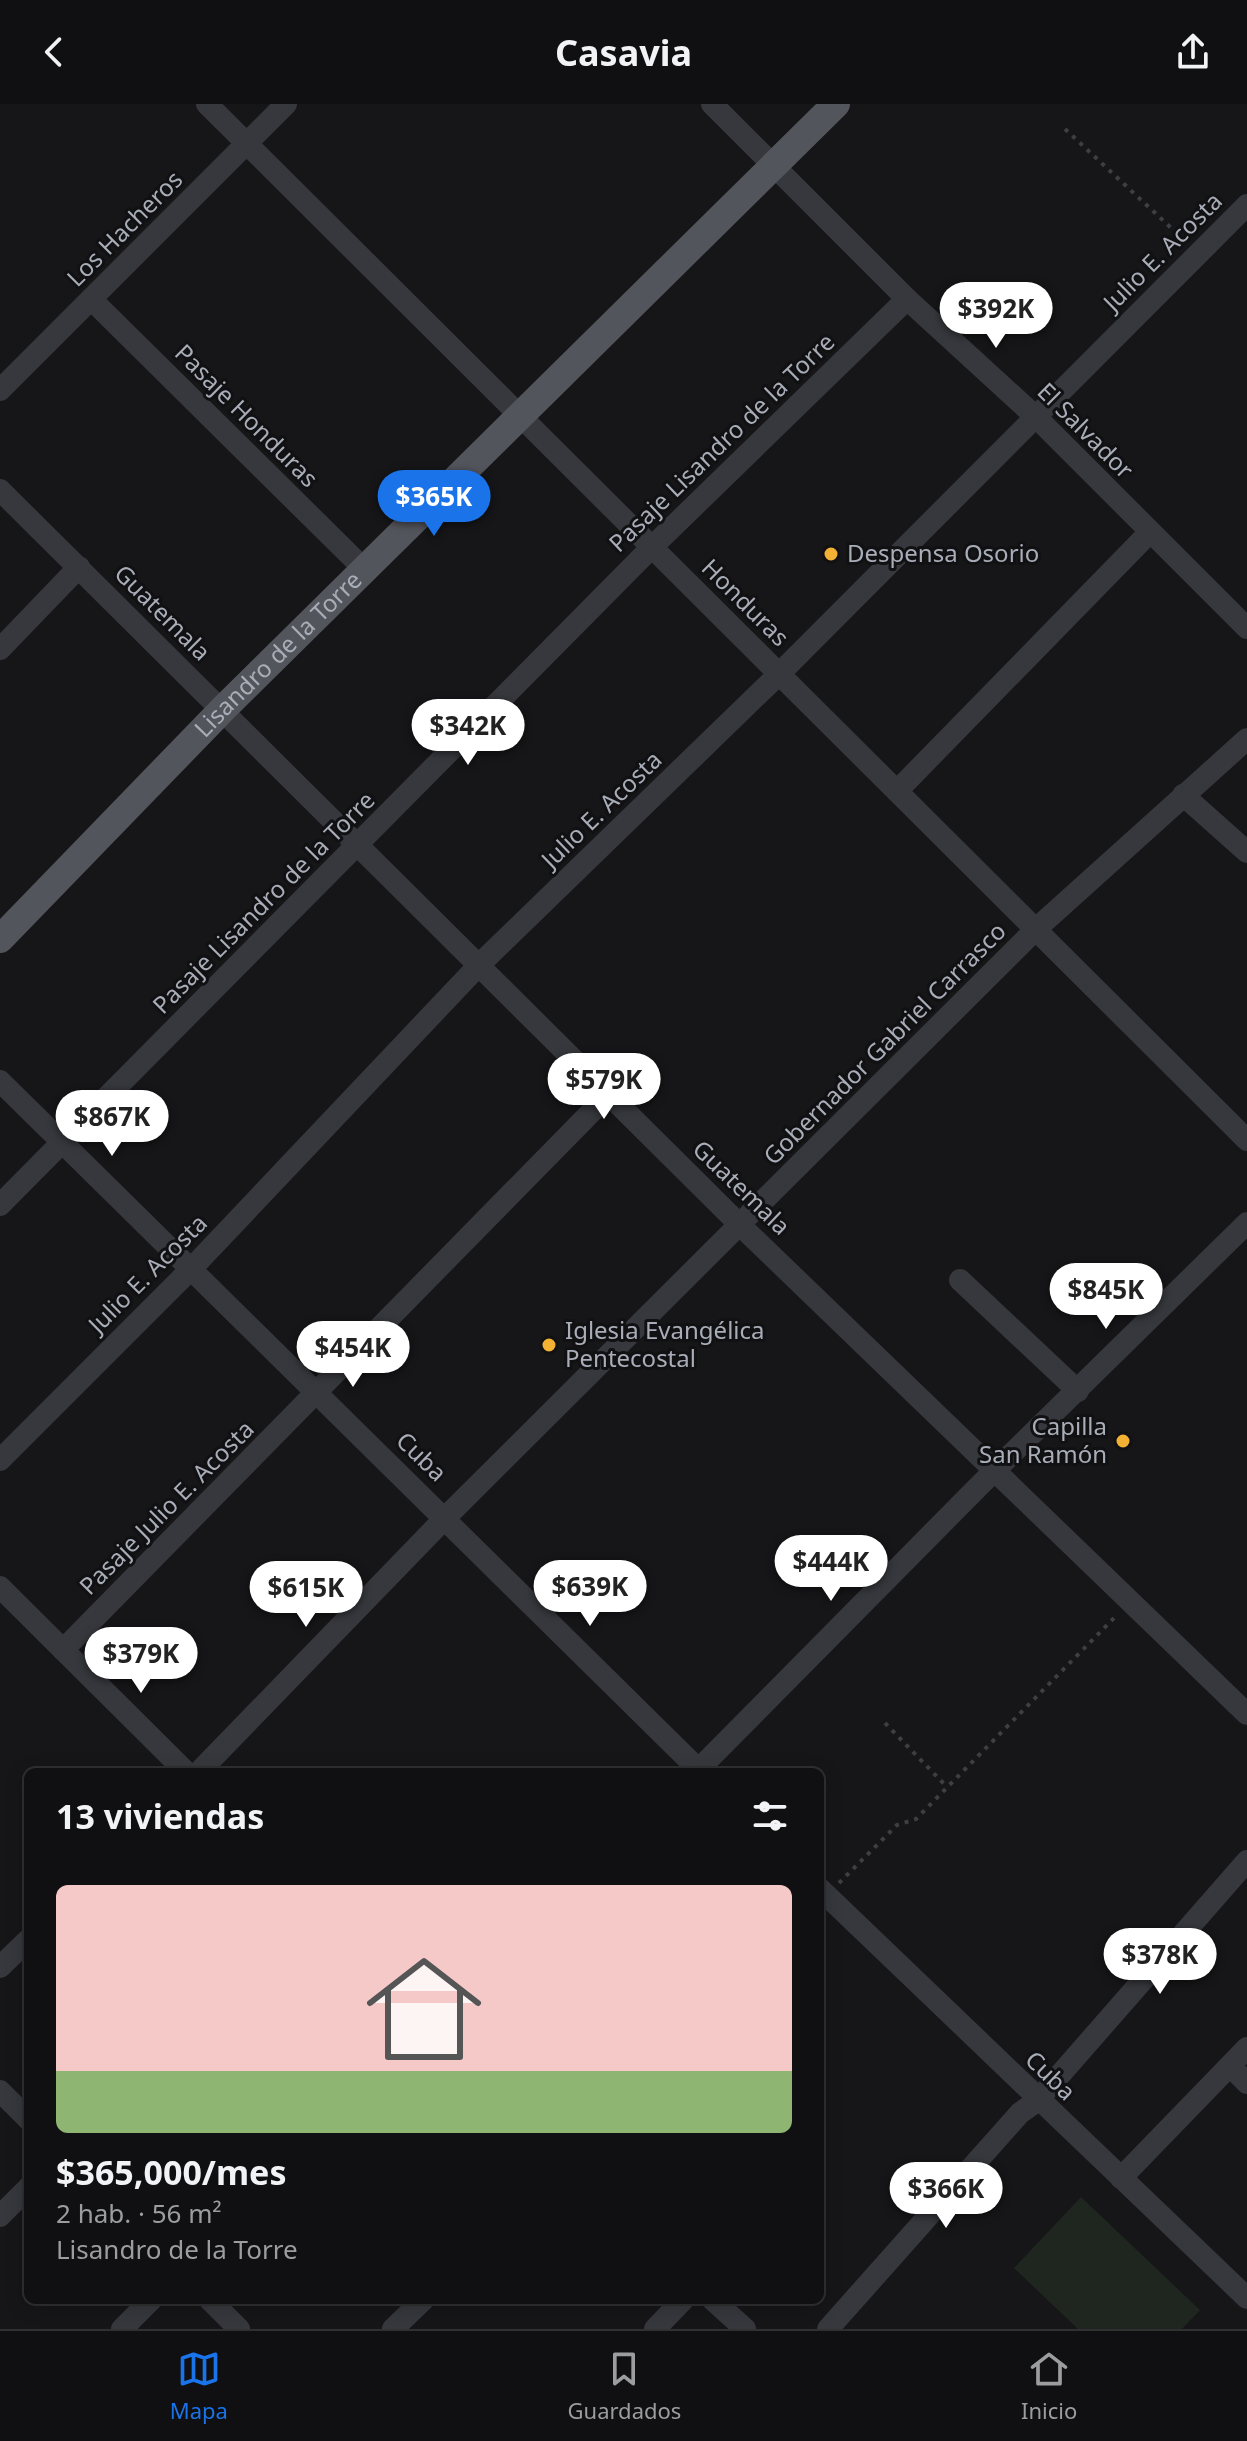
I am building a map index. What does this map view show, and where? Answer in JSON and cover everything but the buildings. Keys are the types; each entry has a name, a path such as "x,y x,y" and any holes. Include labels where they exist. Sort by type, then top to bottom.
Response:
{"main road":[{"name":"Lisandro de la Torre","path":"0,939 222,710 836,104"}],"street":[{"name":"Honduras","path":"207,104 1247,1140"},
{"name":"Los Hacheros","path":"0,390 286,104"},
{"name":"El Salvador","path":"712,104 907,299 1037,418 1247,628"},
{"name":"Julio E. Acosta","path":"0,1460 192,1268 479,965 779,674 1247,205"},
{"name":"Pasaje Honduras","path":"91,299 365,570"},
{"name":"Pasaje Lisandro de la Torre","path":"0,1205 652,547 907,299"},
{"name":"Guatemala","path":"0,490 741,1226 1132,1599 1247,1714"},
{"path":"897,791 1149,533"},
{"path":"0,649 79,567"},
{"name":"Gobernador Gabriel Carrasco","path":"203,1768 446,1517 1036,929 1247,739"},
{"path":"1183,795 1247,852"},
{"name":"Cuba","path":"0,1081 446,1517 695,1768"},
{"name":"Pasaje Julio E. Acosta","path":"63,1650 609,1094"},
{"path":"701,1768 979,1486 1247,1223"},
{"path":"960,1280 1078,1391"},
{"path":"0,1587 182,1768"},
{"path":"828,2329 1020,2113 1037,2101 1247,1861"},
{"name":"Cuba","path":"824,1893 1037,2101 1247,2298"},
{"path":"0,1967 24,1944"},
{"path":"1121,2178 1247,2048"},
{"path":"1230,2066 1247,2083"},
{"path":"0,2091 24,2115"},
{"path":"0,2216 24,2192"},
{"path":"122,2329 147,2304"},
{"path":"214,2304 239,2329"},
{"path":"393,2329 419,2304"},
{"path":"655,2329 679,2304"},
{"path":"717,2304 745,2329"}],"path":[{"path":"1065,129 1198,253"},
{"path":"824,1891 897,1825 916,1819 1132,1599"},
{"path":"885,1723 947,1787"}],"shaded area":[{"path":"1081,2197 1200,2310 1182,2329 1078,2329 1014,2268"}],"place":[{"name":"Despensa Osorio","path":"831,554"},
{"name":"Iglesia Evangélica Pentecostal","path":"549,1345"},
{"name":"Capilla San Ramón","path":"1123,1441"}]}
